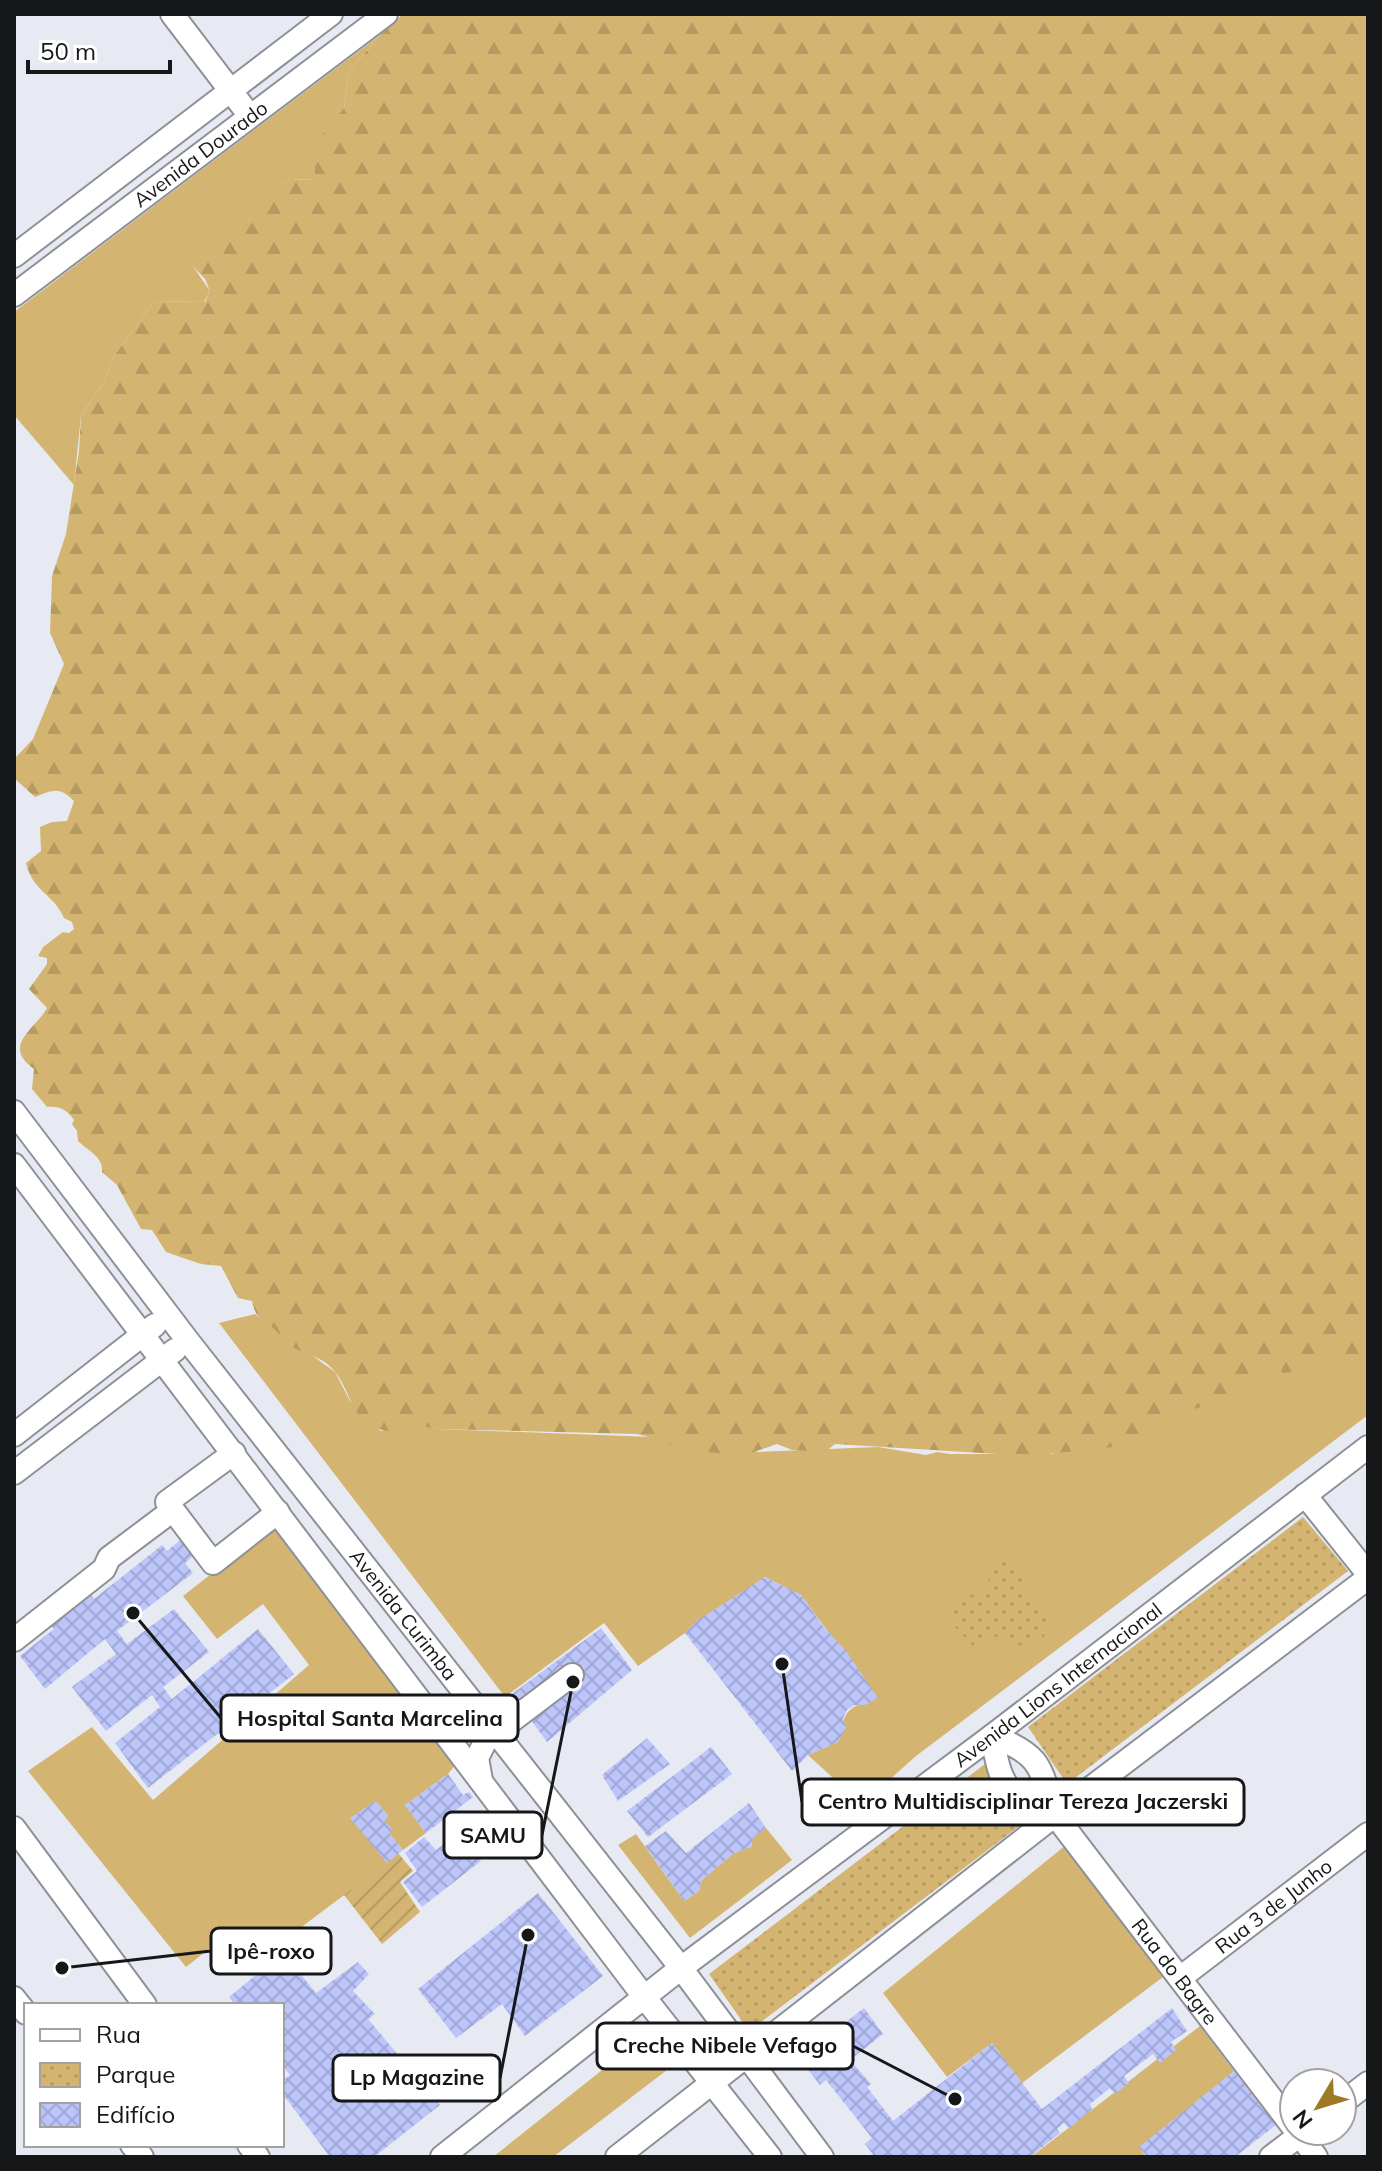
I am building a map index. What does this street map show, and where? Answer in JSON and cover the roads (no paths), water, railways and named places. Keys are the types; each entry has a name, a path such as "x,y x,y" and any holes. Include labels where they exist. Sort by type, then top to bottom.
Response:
{"street":[{"path":"172,14 250,116"},
{"name":"Avenida Dourado","path":"14,256 331,14"},
{"name":"Avenida Dourado","path":"14,295 386,14"},
{"name":"Avenida Curimba","path":"14,1112 188,1341 681,1968 822,2157"},
{"name":"Avenida Curimba","path":"14,1165 645,1998 770,2157"},
{"path":"14,1435 168,1315"},
{"path":"14,1473 188,1341"},
{"name":"Avenida Lions Internacional","path":"442,2157 681,1968 992,1736 1368,1447"},
{"path":"234,1453 167,1502 213,1563 278,1512"},
{"path":"617,2157 714,2083 746,2054 1368,1576 1305,1495"},
{"path":"14,1640 104,1569 109,1558 173,1510"},
{"path":"466,1694 482,1707 499,1712 569,1671 486,1740 477,1758 481,1780"},
{"name":"Rua do Bagre","path":"992,1736 1000,1775 1006,1786 1024,1802 1055,1815"},
{"name":"Rua do Bagre","path":"992,1736 1024,1751 1040,1766 1055,1815 1278,2104"},
{"path":"14,1828 144,2003"},
{"name":"Rua 3 de Junho","path":"1180,1978 1368,1834"}],"place":[{"name":"Hospital Santa Marcelina","path":"133,1613"},
{"name":"Centro Multidisciplinar Tereza Jaczerski","path":"782,1664"},
{"name":"SAMU","path":"573,1682"},
{"name":"Lp Magazine","path":"528,1935"},
{"name":"Ipê-roxo","path":"62,1968"},
{"name":"Creche Nibele Vefago","path":"955,2099"}]}
